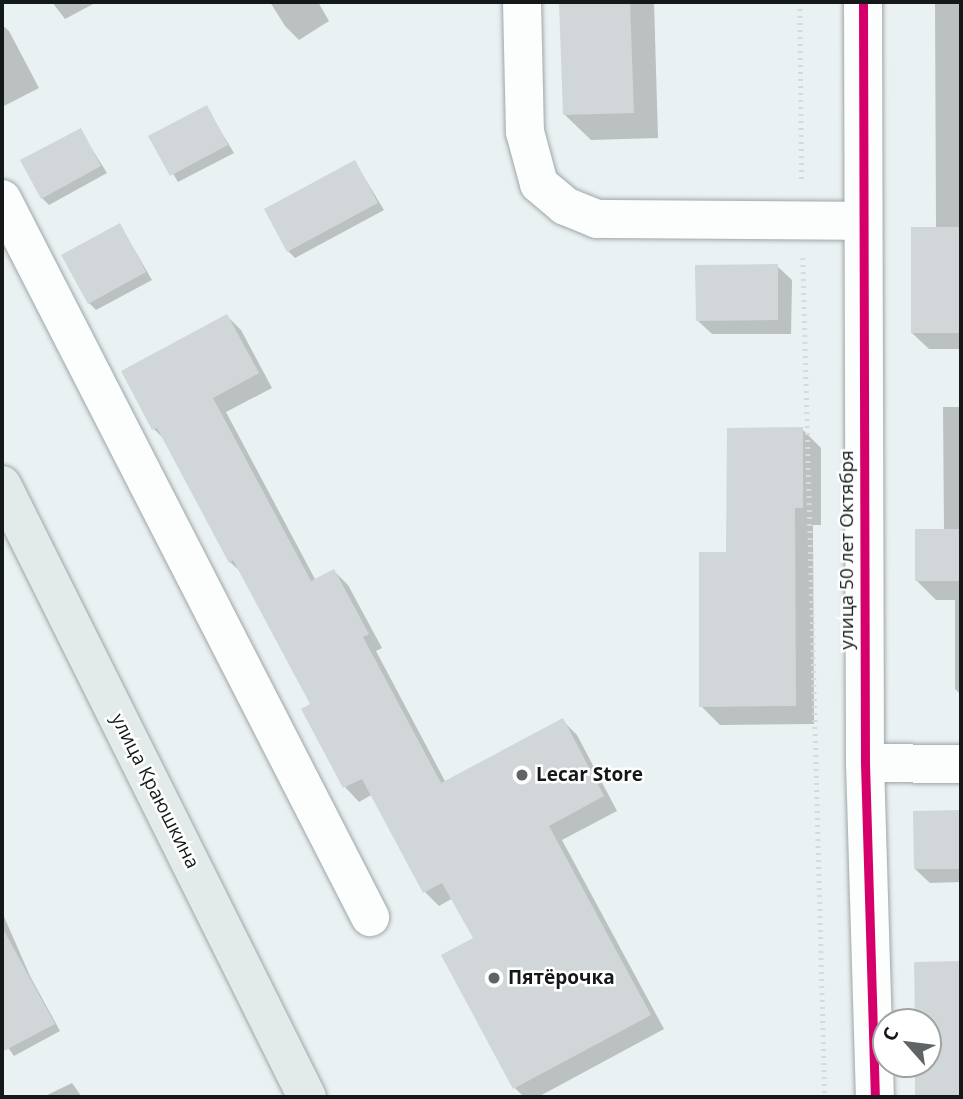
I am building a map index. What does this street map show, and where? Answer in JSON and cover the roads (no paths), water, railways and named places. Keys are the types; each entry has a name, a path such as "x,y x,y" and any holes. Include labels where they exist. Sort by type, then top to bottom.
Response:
{"main road":[{"name":"улица Краюшкина","path":"2,485 307,1097"}],"street":[{"path":"522,2 524,132 539,184 565,206 597,219 863,220"},
{"name":"улица 50 лет Октября","path":"863,2 865,763 876,1097"},
{"path":"2,199 370,917"},
{"path":"865,763 961,764"}],"place":[{"name":"Lecar Store","path":"522,775"},
{"name":"Пятёрочка","path":"494,978"}]}
